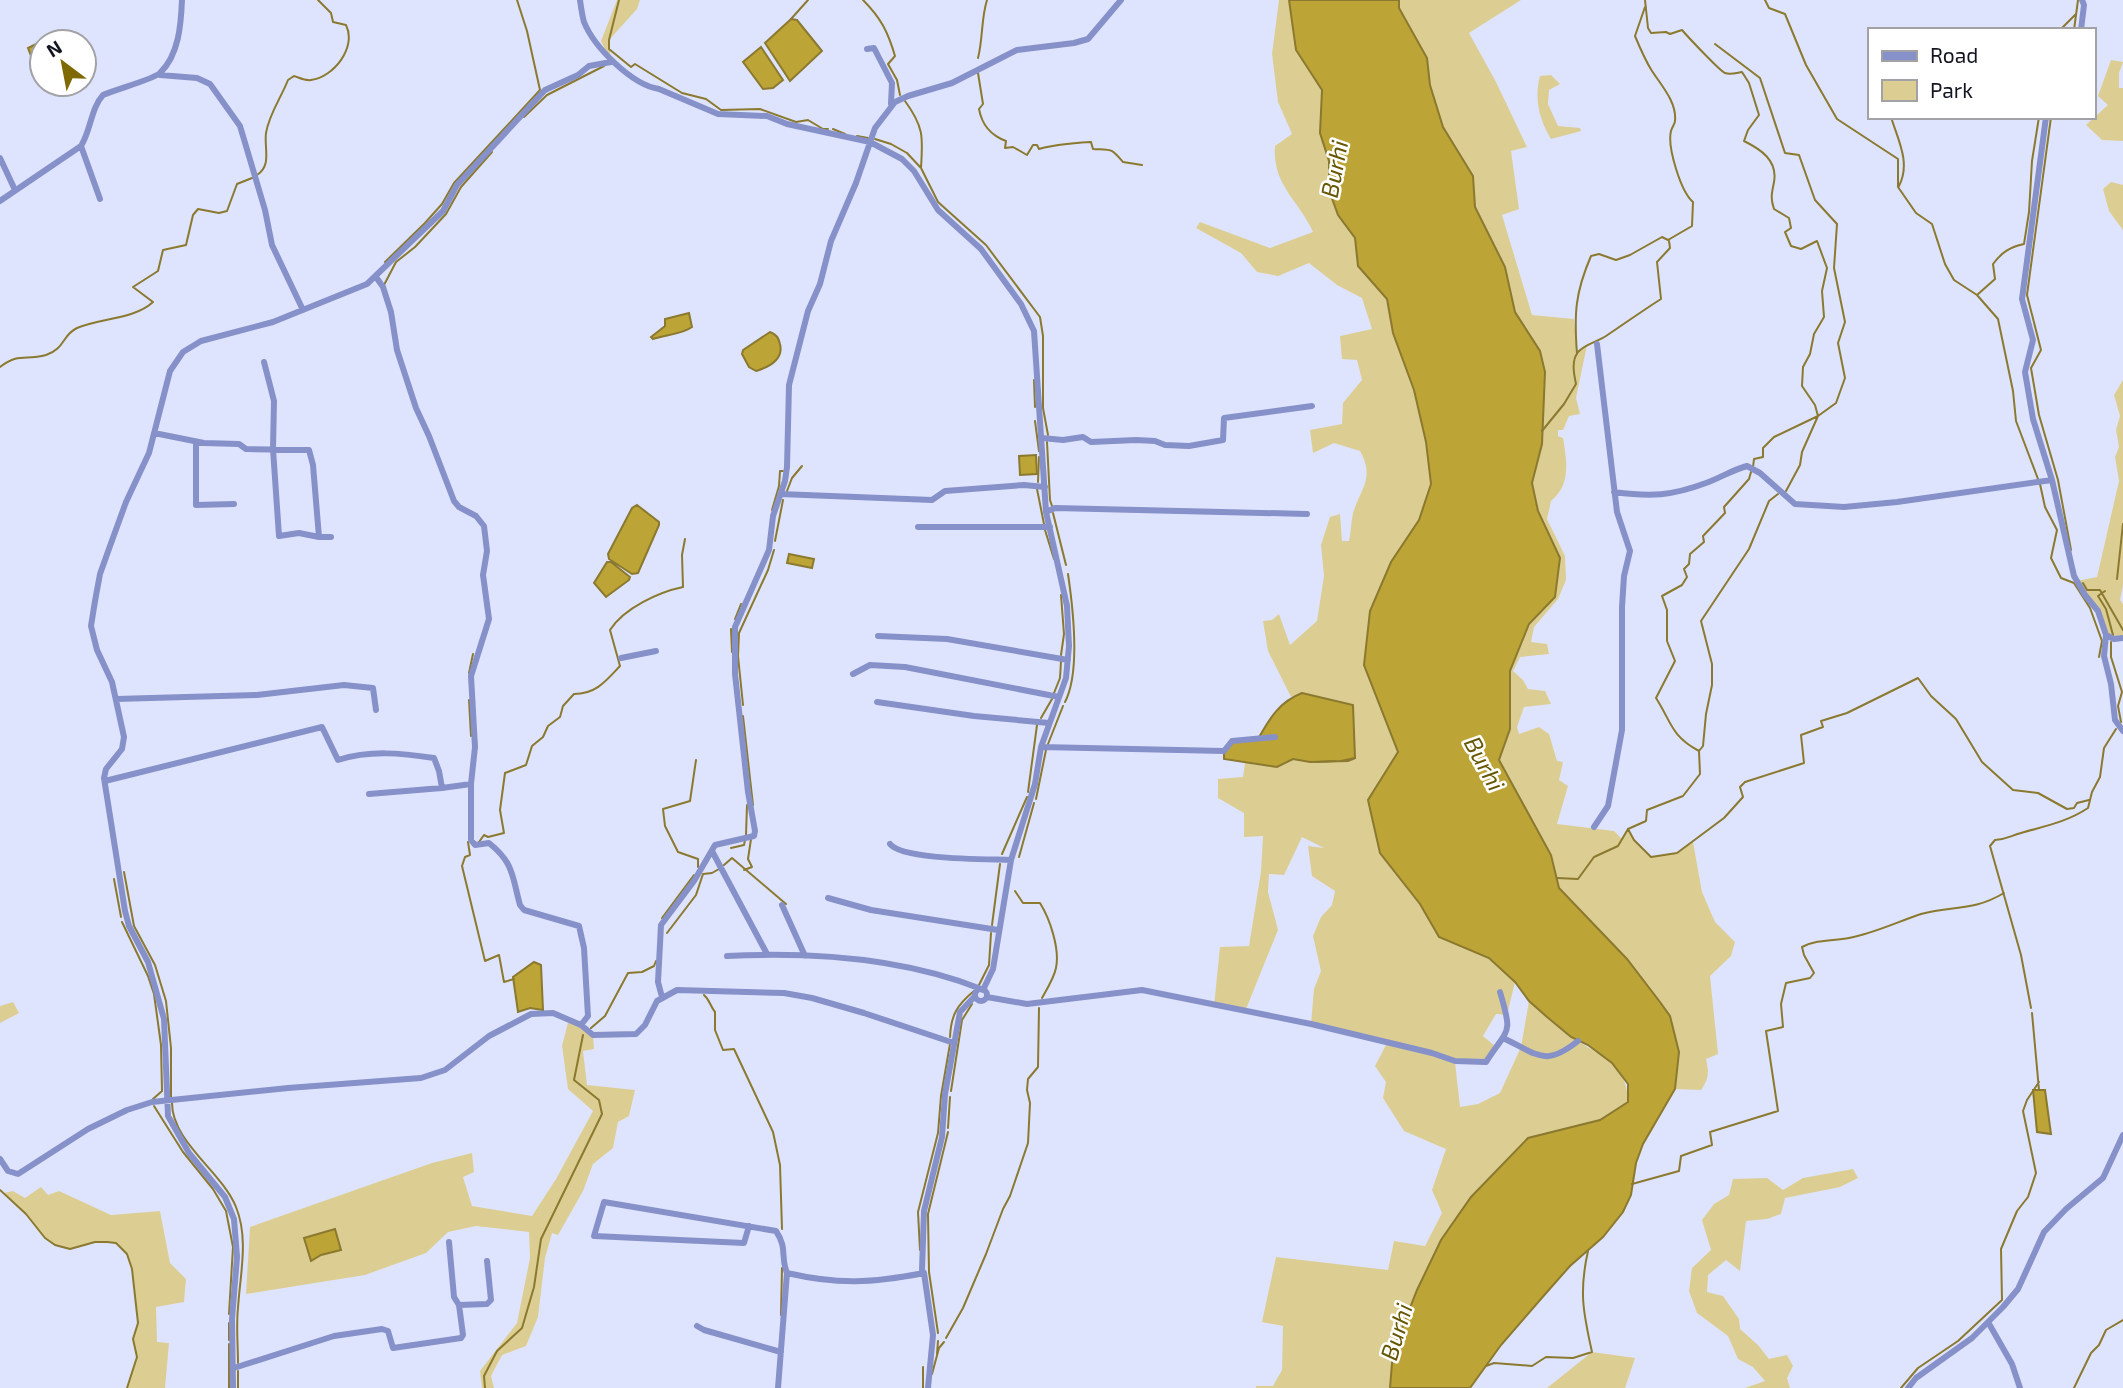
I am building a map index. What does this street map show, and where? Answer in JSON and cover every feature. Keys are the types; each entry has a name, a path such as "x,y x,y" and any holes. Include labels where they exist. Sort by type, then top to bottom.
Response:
{"street":[{"path":"160,75 172,53 181,27 182,0"},
{"path":"580,0 584,22 611,62 649,88 659,89 718,114 767,116 787,124 870,142 902,159 914,171 938,210 981,248 1021,304 1034,331 1046,512 1068,607 1068,660 1066,678 1041,747 1035,784 1011,860 993,969 980,1001 975,996 960,1012 954,1043 945,1094 940,1148 924,1211 921,1246 922,1270 933,1335 928,1388"},
{"path":"662,997 658,982 661,925 694,881 715,845 754,836 736,686 734,640 738,617 756,584 769,550 773,516 787,467 789,385 808,311 820,284 831,241 856,183 875,128 895,102 908,96 952,83 1017,50 1073,43 1088,38 1121,0"},
{"path":"2081,28 2084,5 2082,0"},
{"path":"867,49 874,48 891,79 890,108"},
{"path":"233,1388 232,1320 237,1258 234,1220 225,1197 184,1143 168,1115 164,1019 148,962 129,926 125,911 105,781 106,769 122,748 124,737 112,682 97,650 91,626 100,574 126,502 149,453 167,376 183,352 201,341 273,322 367,284 443,211 457,186 545,90 578,75 589,66 611,62"},
{"path":"0,201 81,146 98,100 103,95 160,75 197,78 210,84 240,126 265,210 272,245 303,310"},
{"path":"2046,119 2022,299 2033,340 2025,372 2033,419 2052,480 2074,576 2098,611 2106,635 2104,656 2111,684 2115,720 2123,731"},
{"path":"81,146 100,199"},
{"path":"0,158 15,190"},
{"path":"376,277 383,287 391,312 397,350 416,408 454,501 459,507 476,516 484,526 487,551 484,575 489,619 471,676 475,747 471,784 472,843 489,843 504,855 524,910 577,923 580,929 588,1016 581,1025"},
{"path":"1594,827 1608,806 1622,730 1622,607 1624,576 1630,551 1617,512 1597,344"},
{"path":"264,362 274,401 273,449 279,536 299,533 331,537"},
{"path":"1042,438 1083,437 1091,442 1146,440 1164,445 1189,446 1223,440 1224,418 1312,406"},
{"path":"154,433 196,442 239,444 246,449 309,450 313,465 319,537"},
{"path":"196,442 196,505 234,504"},
{"path":"1614,492 1657,496 1707,483 1732,470 1747,466 1760,473 1795,504 1844,507 2052,480"},
{"path":"780,494 932,500 945,491 1024,485 1045,487"},
{"path":"1046,512 1055,508 1307,514"},
{"path":"918,527 1050,527"},
{"path":"2106,635 2114,639 2123,638"},
{"path":"878,636 947,639 1068,660"},
{"path":"621,657 656,652"},
{"path":"853,674 870,665 905,667 1059,697"},
{"path":"116,699 257,695 344,685 373,688 376,710"},
{"path":"877,702 974,716 1049,723"},
{"path":"105,781 322,727 338,760 358,754 401,753 434,758 442,788"},
{"path":"1041,747 1224,751 1232,741 1275,737"},
{"path":"369,794 471,784"},
{"path":"890,844 894,849 917,855 1011,860"},
{"path":"712,851 767,954"},
{"path":"828,898 871,910 998,930"},
{"path":"782,905 805,956"},
{"path":"727,956 805,956 906,968 966,983 984,992 1027,1004 1142,990 1189,1001 1246,1009 1432,1053 1455,1061 1486,1062 1505,1039 1509,1022 1500,992"},
{"path":"0,1159 4,1171 14,1174 22,1172 88,1129 152,1102 421,1078 445,1070 489,1036 531,1014 553,1013 581,1025 593,1035 636,1034 645,1025 657,1001 677,990 784,993 812,998 954,1043"},
{"path":"1505,1039 1545,1058 1557,1056 1578,1041"},
{"path":"1908,1388 1916,1378 1972,1338 2018,1289 2044,1232 2066,1209 2103,1178 2123,1135"},
{"path":"749,1226 744,1243 594,1236 604,1202 749,1226 776,1231 783,1242 787,1273 778,1388"},
{"path":"234,1368 334,1336 382,1329 388,1331 393,1348 461,1338 463,1335 454,1297 449,1242"},
{"path":"458,1305 490,1302 487,1261"},
{"path":"787,1273 832,1282 874,1282 924,1273"},
{"path":"1988,1322 2012,1364 2020,1388"},
{"path":"697,1326 781,1352"}],"green space":[{"path":"617,0 640,0 637,9 609,40 611,62 601,41"},
{"path":"1279,0 1289,0 1296,50 1322,90 1320,132 1329,161 1329,190 1338,215 1355,238 1358,266 1387,298 1393,333 1414,390 1426,442 1431,485 1419,520 1391,562 1364,665 1398,753 1380,853 1420,904 1439,937 1489,958 1515,982 1507,1015 1496,1014 1483,1036 1496,1047 1486,1062 1455,1062 1460,1107 1478,1104 1500,1093 1521,1047 1529,1001 1565,1033 1602,1055 1617,1069 1623,1078 1628,1102 1600,1120 1528,1138 1471,1197 1441,1240 1417,1290 1393,1351 1390,1388 1256,1388 1273,1386 1282,1370 1283,1326 1262,1322 1276,1257 1388,1270 1394,1241 1425,1246 1442,1213 1432,1190 1446,1149 1404,1131 1383,1098 1386,1082 1375,1066 1387,1043 1311,1024 1314,989 1321,971 1313,936 1321,917 1332,905 1335,891 1312,876 1308,846 1324,848 1302,837 1284,875 1269,874 1268,892 1278,930 1246,1009 1214,1006 1220,947 1249,946 1261,872 1263,836 1244,837 1244,813 1218,798 1218,779 1243,777 1245,763 1277,767 1293,759 1310,762 1348,761 1302,693 1291,697 1268,651 1263,621 1272,620 1279,614 1290,645 1317,621 1324,576 1321,545 1330,517 1340,514 1342,541 1349,541 1353,513 1365,483 1364,460 1360,451 1334,443 1313,453 1310,430 1342,424 1343,403 1362,380 1357,360 1342,359 1340,336 1372,329 1362,298 1337,285 1309,263 1278,276 1257,272 1241,253 1196,228 1200,222 1270,248 1313,232 1282,182 1275,160 1275,146 1292,134 1278,102 1272,54"},
{"path":"1399,0 1521,0 1469,33 1527,147 1511,151 1519,209 1502,215 1532,315 1574,319 1577,353 1587,345 1576,398 1580,414 1569,416 1563,430 1558,430 1558,436 1563,438 1566,472 1562,488 1551,501 1547,519 1565,556 1566,580 1558,599 1534,627 1531,642 1547,644 1549,654 1520,657 1513,671 1528,689 1545,691 1551,704 1524,707 1517,727 1519,734 1539,727 1549,734 1557,761 1563,762 1559,780 1568,786 1557,824 1614,831 1622,839 1628,829 1634,840 1651,857 1677,853 1693,842 1702,892 1715,922 1735,942 1731,956 1710,976 1718,1054 1706,1059 1708,1075 1701,1090 1675,1089 1679,1052 1660,1002 1627,959 1559,888 1551,855 1499,760 1510,729 1510,671 1529,624 1555,597 1560,559 1538,511 1532,483 1542,444 1545,372 1540,351 1515,312 1505,267 1475,207 1473,176 1443,127 1430,85 1427,58 1399,8"},
{"path":"2111,60 2123,62 2119,73 2119,88 2123,88 2123,141 2102,140 2086,125 2108,105 2098,96"},
{"path":"1551,75 1560,84 1549,90 1548,104 1558,126 1580,128 1581,131 1551,139 1543,124 1538,92 1540,76"},
{"path":"2111,182 2123,185 2123,230 2109,211 2103,189"},
{"path":"2123,380 2123,585 2120,600 2123,604 2123,640 2106,635 2098,611 2077,581 2097,577 2119,481 2115,457 2119,447 2116,430 2120,416 2114,395"},
{"path":"13,1002 19,1013 0,1023 0,1006"},
{"path":"569,1019 593,1035 594,1049 583,1051 587,1085 635,1090 629,1116 618,1122 613,1148 593,1164 583,1191 558,1235 552,1233 545,1258 538,1317 526,1346 502,1355 491,1376 494,1388 482,1388 480,1371 517,1323 530,1258 529,1232 476,1226 448,1232 426,1253 365,1275 246,1294 250,1227 432,1163 472,1153 474,1172 463,1177 472,1206 532,1216 556,1179 593,1111 568,1089 562,1046"},
{"path":"1853,1169 1858,1178 1840,1187 1785,1198 1781,1214 1767,1219 1746,1221 1740,1271 1726,1260 1708,1275 1707,1292 1723,1296 1739,1319 1740,1329 1769,1359 1787,1355 1793,1366 1787,1378 1790,1388 1745,1388 1765,1381 1753,1367 1738,1359 1728,1336 1697,1313 1689,1291 1692,1268 1711,1250 1702,1220 1714,1204 1729,1195 1733,1179 1767,1178 1783,1190 1803,1178"},
{"path":"41,1187 48,1195 59,1191 111,1215 160,1211 170,1263 186,1279 184,1302 156,1307 157,1342 169,1343 165,1388 127,1388 137,1358 133,1339 138,1323 132,1269 127,1254 116,1243 95,1242 70,1249 55,1245 45,1238 26,1214 4,1193 13,1191 25,1198"},
{"path":"1592,1352 1635,1358 1625,1388 1547,1388"}],"water":[{"name":"Burhi","path":"1289,0 1399,0 1399,8 1427,58 1430,85 1443,127 1473,176 1475,207 1505,267 1515,312 1540,351 1545,372 1542,444 1532,483 1538,511 1560,558 1555,597 1529,624 1510,671 1510,729 1499,760 1551,855 1559,888 1627,959 1660,1002 1670,1016 1679,1052 1675,1089 1643,1144 1636,1163 1631,1195 1623,1212 1603,1237 1570,1266 1547,1292 1501,1345 1470,1388 1390,1388 1393,1351 1417,1290 1441,1240 1471,1197 1528,1138 1600,1120 1628,1102 1628,1084 1612,1063 1588,1045 1571,1037 1529,1001 1515,982 1489,958 1439,937 1420,904 1380,853 1368,800 1398,752 1364,665 1370,611 1391,562 1419,520 1431,484 1426,442 1414,390 1393,333 1387,299 1358,266 1355,238 1338,215 1329,190 1329,161 1320,133 1322,90 1296,50"},
{"path":"791,19 797,20 822,51 790,81 765,43"},
{"path":"761,47 783,80 773,88 763,89 743,62"},
{"path":"689,313 692,327 674,334 653,339 651,337 665,326 665,319"},
{"path":"770,332 779,340 780,354 770,365 756,371 749,367 742,354 743,350"},
{"path":"1036,455 1037,474 1020,475 1019,456"},
{"path":"637,505 659,522 659,525 638,573 632,574 609,559 608,554 632,508"},
{"path":"789,554 814,559 812,568 787,563"},
{"path":"607,562 611,562 630,577 606,597 594,583"},
{"path":"1302,693 1353,705 1355,758 1348,761 1310,762 1293,759 1277,767 1224,759 1224,751 1232,741 1258,739 1281,706"},
{"path":"534,962 541,965 543,1010 530,1008 518,1012 513,977"},
{"path":"2033,1090 2045,1090 2051,1134 2037,1132"},
{"path":"335,1229 341,1250 321,1255 311,1261 304,1238"}],"waterway":[{"path":"257,175 266,162 266,133 270,119 288,80 294,76 307,80 320,78 335,67 346,51 349,34 346,25 333,22 331,13 318,0"},
{"path":"385,262 425,223 442,204 454,183 540,90 517,0"},
{"path":"619,0 609,49 631,67 635,64 682,93 706,99 721,110 760,109 796,122 808,120 828,129"},
{"path":"791,19 808,0"},
{"path":"863,0 875,13 890,40 895,56 888,64 897,80 900,95"},
{"path":"978,58 987,0"},
{"path":"1645,0 1651,33 1670,34 1682,30 1722,71 1729,74 1742,72 1749,83 1759,115 1744,141 1762,152 1773,167 1773,205 1774,209 1789,218 1791,228 1785,232 1791,246 1801,249 1817,241 1827,268 1822,291 1824,317 1814,334 1810,354 1803,367 1802,386 1815,405 1818,416 1774,437 1763,448 1763,457 1754,459 1753,467"},
{"path":"1765,0 1769,8 1785,14 1806,65 1837,119 1898,159 1898,187 1916,213 1932,224 1945,264 1954,280 1977,295 1998,319 2013,391 2016,421 2038,479"},
{"path":"2074,28 2078,0"},
{"path":"1577,354 1577,304 1591,256 1599,254 1616,260 1662,237 1668,240 1692,226 1693,202 1684,189 1671,147 1674,107 1647,63 1635,36 1645,7"},
{"path":"2062,28 2076,14"},
{"path":"1715,44 1760,78 1785,153 1799,155 1815,200 1837,224 1834,268 1845,322 1838,343 1845,378 1836,403 1818,416 1802,452 1800,465 1786,491"},
{"path":"524,117 547,95 604,66"},
{"path":"978,73 983,104 979,109 980,115 991,132 1006,141 1005,148 1013,147 1027,155 1033,145 1037,145 1039,149 1091,142 1093,149 1111,151 1123,162 1142,165"},
{"path":"905,101 916,118 921,133 921,168"},
{"path":"1892,119 1904,160 1899,186"},
{"path":"1977,295 1995,279 1993,264 1996,260 2007,251 2024,244 2039,119"},
{"path":"2051,119 2027,295 2041,350 2031,368 2039,415 2058,480 2071,550"},
{"path":"833,129 845,134"},
{"path":"857,136 868,138"},
{"path":"875,139 907,153 921,168 938,202 986,245 1040,317 1043,336 1043,408 1048,435"},
{"path":"384,285 396,262 415,247 446,214 461,187 492,152"},
{"path":"0,367 18,358 39,357 52,352 77,328 146,308 153,302 133,287 158,271 163,250 186,245 193,215 198,209 219,213 227,211 237,184 252,178"},
{"path":"1542,431 1576,384 1574,363 1578,352 1661,299 1657,262 1670,248 1669,241"},
{"path":"1034,380 1035,407"},
{"path":"1035,421 1039,451"},
{"path":"1047,442 1052,506"},
{"path":"1038,482 1039,457"},
{"path":"787,491 792,478 802,466"},
{"path":"772,510 780,471 783,471"},
{"path":"1557,878 1578,879 1594,857 1618,846 1628,829 1646,821 1647,810 1683,796 1700,774 1699,751 1677,734 1656,698 1675,661 1667,641 1667,610 1662,596 1682,585 1687,577 1684,569 1689,564 1690,554 1704,542 1703,536 1725,513 1724,507 1749,479 1751,472"},
{"path":"2040,484 2045,507 2057,530 2051,558 2061,578 2074,583 2090,608 2102,641 2099,657"},
{"path":"1037,489 1044,524"},
{"path":"1699,751 1703,746 1712,685 1712,664 1701,621 1749,549 1769,501 1778,494"},
{"path":"775,541 783,500"},
{"path":"1053,513 1066,565"},
{"path":"2117,579 2123,524"},
{"path":"1045,530 1054,559"},
{"path":"479,842 484,835 488,837 504,833 500,810 505,773 526,765 532,746 543,737 548,726 560,717 563,706 574,694 595,689 620,666 610,630 616,622 643,602 683,587 682,555 685,539"},
{"path":"743,705 738,656 739,633 768,570 774,550"},
{"path":"1065,702 1070,689 1074,657 1068,574"},
{"path":"2083,583 2087,590 2100,590 2123,630"},
{"path":"2105,591 2098,596 2106,609 2113,635"},
{"path":"1061,595 1064,634 1061,655"},
{"path":"735,619 741,604"},
{"path":"731,629 732,652"},
{"path":"2111,642 2111,657 2122,692 2118,706 2121,722"},
{"path":"469,673 473,654"},
{"path":"1054,693 1060,678 1061,661"},
{"path":"1628,829 1634,840 1651,857 1677,853 1724,818 1743,797 1740,787 1745,782 1804,763 1801,735 1823,727 1821,721 1847,713 1918,678 1931,696 1956,719 1982,762 2013,790 2038,793 2067,809 2089,800"},
{"path":"1041,718 1052,699"},
{"path":"469,700 471,736"},
{"path":"1048,744 1063,706"},
{"path":"743,716 753,805"},
{"path":"1028,792 1037,725"},
{"path":"2031,1008 2021,955 1990,846 1995,840 2056,823 2088,808 2100,777 2104,748 2116,729"},
{"path":"1036,799 1046,750"},
{"path":"1341,761 1355,758"},
{"path":"696,760 690,801 663,809 665,826 678,852 698,859 698,867"},
{"path":"1316,762 1335,761"},
{"path":"1002,854 1027,797"},
{"path":"1019,857 1034,803"},
{"path":"746,835 747,805"},
{"path":"744,870 752,867 748,859 751,839"},
{"path":"731,848 744,845 745,840"},
{"path":"468,842 470,855 465,857 462,866 485,961 499,955 504,982 514,979"},
{"path":"724,865 732,858 786,904"},
{"path":"992,925 1000,864"},
{"path":"667,933 696,895 703,874 719,869"},
{"path":"124,872 134,926 155,965 166,1001 171,1048 171,1097"},
{"path":"662,918 694,875"},
{"path":"114,879 121,917"},
{"path":"1015,891 1023,903 1040,903 1053,934 1057,952 1056,968 1042,998"},
{"path":"1632,1184 1679,1171 1681,1156 1712,1145 1710,1132 1778,1111 1766,1031 1783,1027 1781,1004 1786,983 1810,978 1814,973 1802,947 1819,941 1859,936 1932,911 1972,906 2004,893"},
{"path":"122,922 154,994 161,1045 162,1091 153,1099"},
{"path":"979,985 989,965 991,933"},
{"path":"591,1028 605,1016 628,973 642,972 654,966 656,961"},
{"path":"950,1037 956,1011 974,991"},
{"path":"704,995 715,1012 715,1030 723,1050 734,1049 773,1132 780,1165 782,1229"},
{"path":"951,1091 962,1020 972,1004"},
{"path":"946,1338 963,1308 986,1254 1028,1143 1030,1103 1027,1090 1028,1079 1038,1067 1039,1008"},
{"path":"2032,1013 2039,1090"},
{"path":"485,1388 484,1376 497,1351 522,1328 534,1287 541,1239 602,1114 599,1100 574,1080 583,1035"},
{"path":"920,1250 918,1212 938,1133 950,1044"},
{"path":"1901,1388 1918,1368 1958,1341 2002,1300 2001,1249 2017,1211 2028,1197 2036,1173 2023,1111 2039,1082"},
{"path":"948,1128 950,1097"},
{"path":"172,1103 180,1131 229,1194 240,1219 243,1244 237,1315 238,1363"},
{"path":"154,1106 226,1211 233,1247 229,1314"},
{"path":"938,1333 929,1272 928,1214 948,1132"},
{"path":"0,1190 26,1214 45,1238 55,1245 70,1249 95,1242 116,1243 127,1254 132,1269 138,1323 133,1339 137,1357 127,1388"},
{"path":"1486,1366 1494,1363 1532,1366 1546,1357 1573,1358 1592,1352 1583,1302 1588,1251"},
{"path":"781,1315 782,1268"},
{"path":"2074,1388 2106,1330 2123,1320"},
{"path":"229,1323 229,1340"},
{"path":"937,1354 938,1341"},
{"path":"932,1374 939,1348 944,1342"},
{"path":"229,1344 229,1388"},
{"path":"923,1367 923,1388"},
{"path":"238,1371 238,1388"}]}
